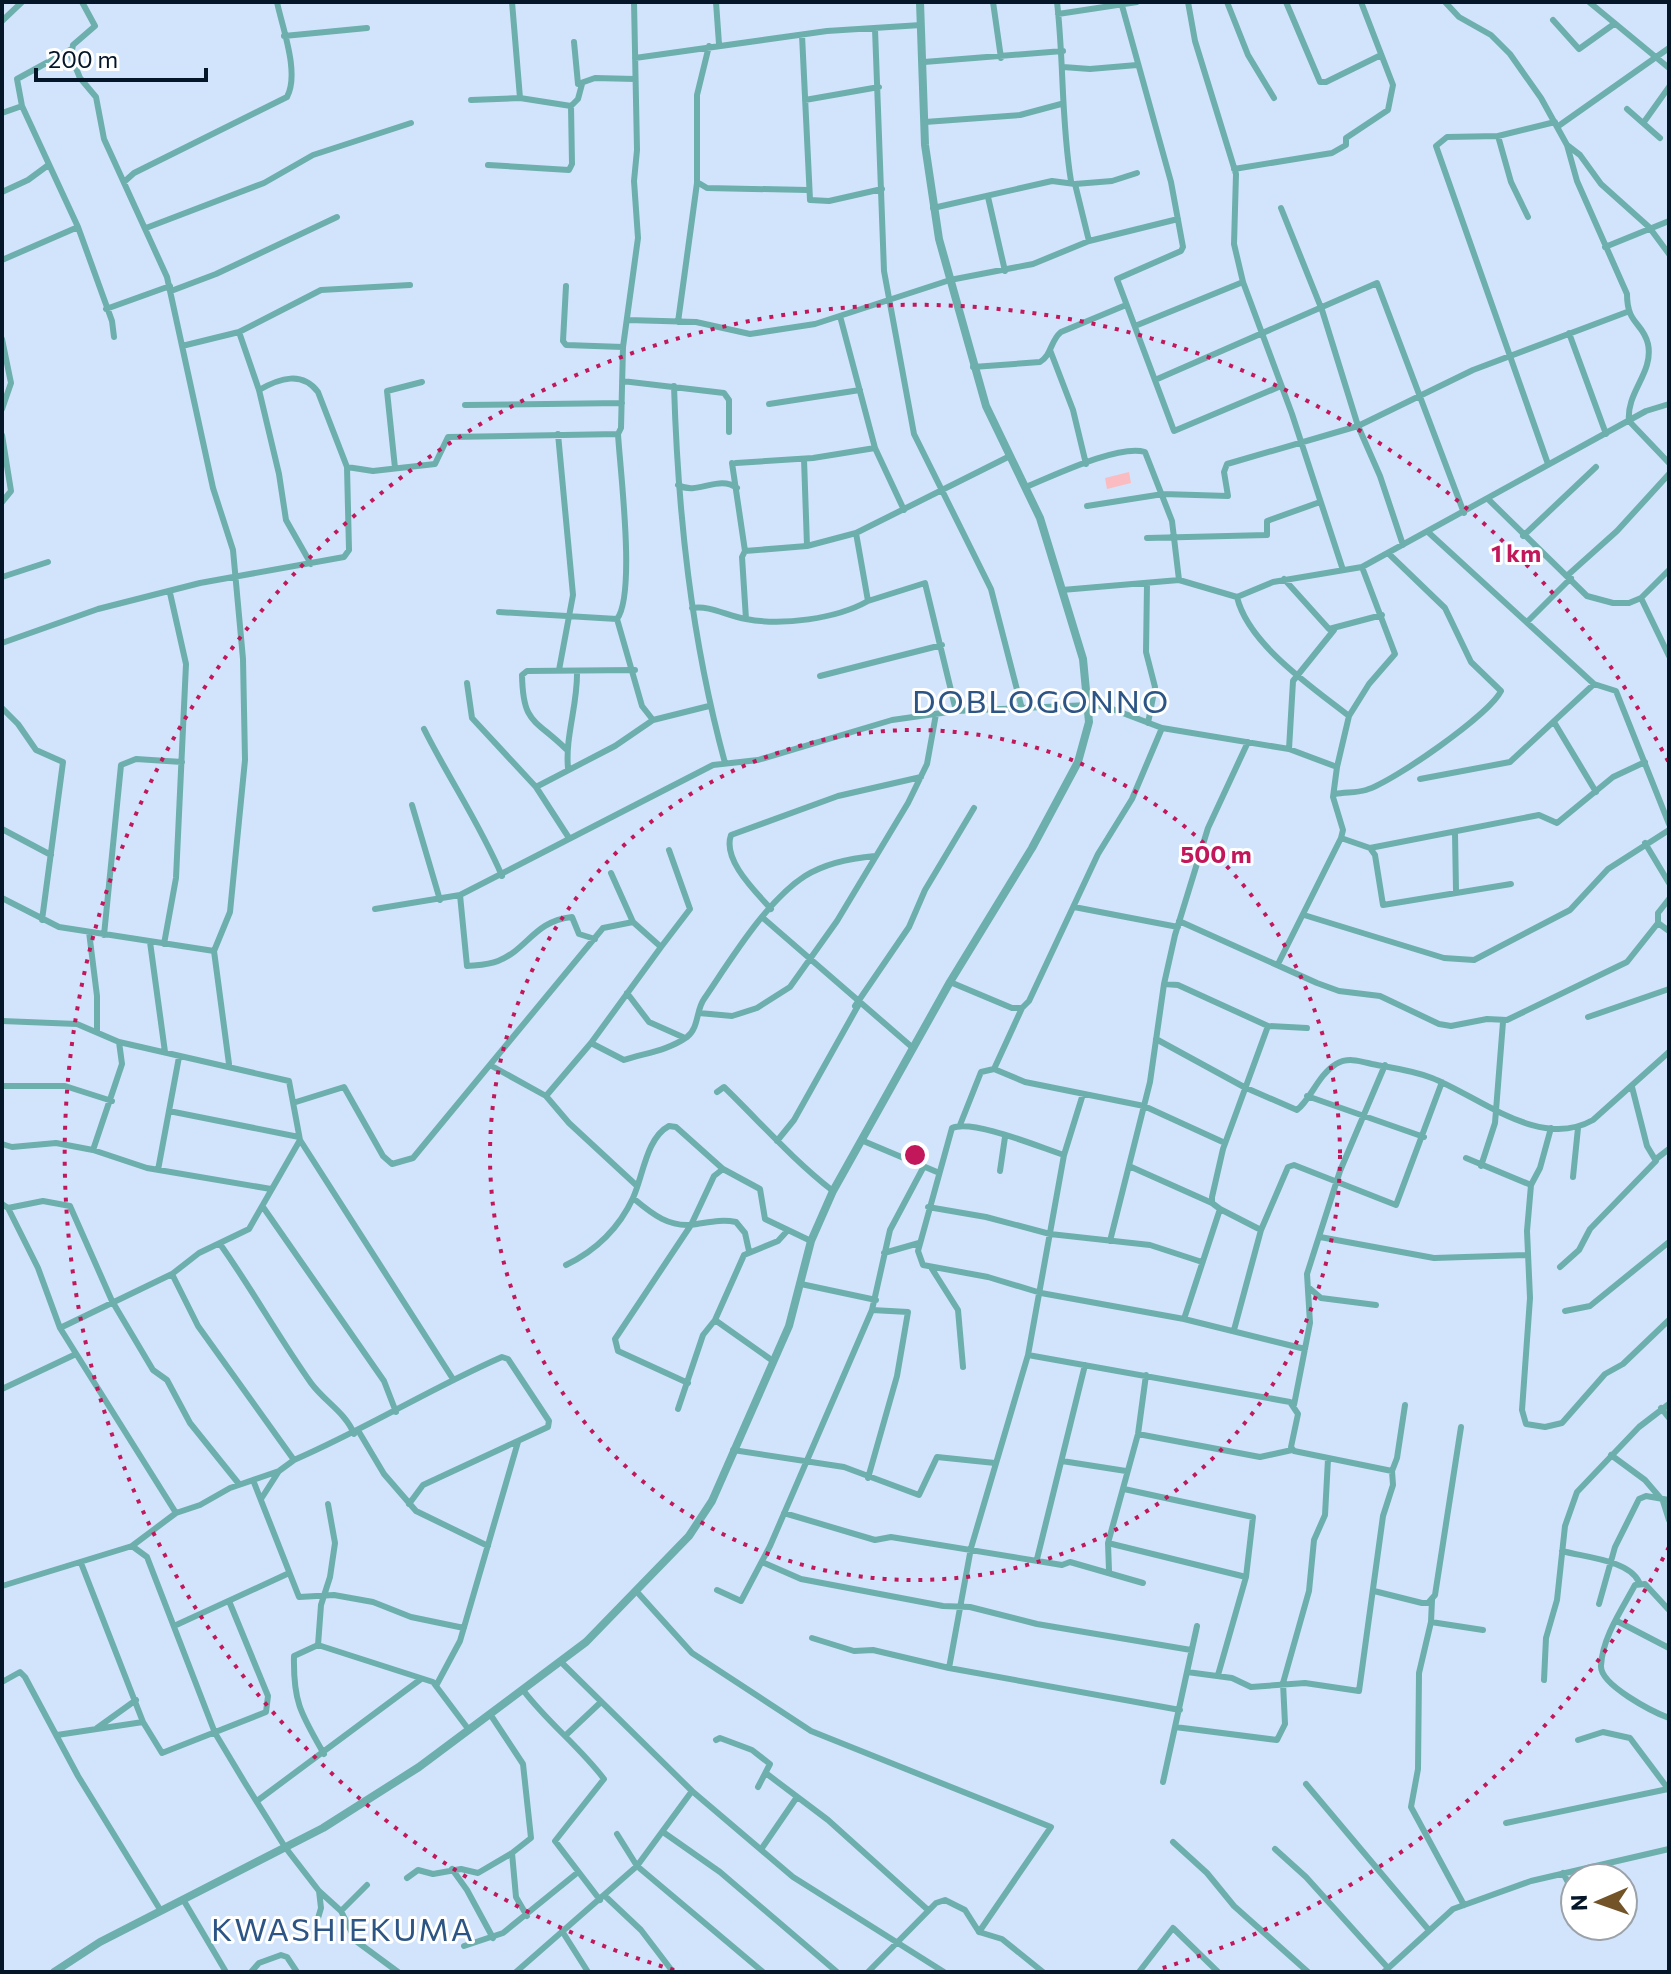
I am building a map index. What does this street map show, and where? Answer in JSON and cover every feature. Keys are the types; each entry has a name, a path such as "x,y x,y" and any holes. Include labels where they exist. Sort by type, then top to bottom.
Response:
{"street":[{"path":"2,21 22,2"},
{"path":"82,2 95,26 70,50 17,79 22,106 47,166 78,227 114,337"},
{"path":"124,182 134,173 287,97 291,89 277,2"},
{"path":"512,2 520,98"},
{"path":"634,2 637,154 634,181 638,238 623,347 618,434 626,567 624,602 617,619 635,670 642,706 653,720"},
{"path":"716,2 719,44"},
{"path":"54,1972 100,1942 285,1847 419,1767 561,1662 638,1593 700,1523 773,1361 801,1284 811,1241 833,1191 950,982 1069,780 1085,741 1089,705 1083,659 1040,518 972,367 932,208 920,2"},
{"path":"993,2 1001,58"},
{"path":"1057,2 1063,51 1061,104 1073,183 1089,241"},
{"path":"1058,14 1137,2"},
{"path":"1188,2 1195,41 1234,169 1237,214 1234,244 1243,282 1343,570"},
{"path":"1227,2 1248,55 1274,98"},
{"path":"1286,2 1320,82 1326,82 1379,56"},
{"path":"1234,169 1332,153 1346,145 1346,138 1383,116 1392,98 1393,85 1379,56 1361,2"},
{"path":"1445,2 1459,17 1491,35 1510,54 1567,145 1577,181 1627,294 1627,312 1648,345 1648,370 1636,388 1629,421"},
{"path":"1589,2 1669,68"},
{"path":"1121,4 1183,240 1181,251 1117,279 1174,431 1281,386"},
{"path":"1553,20 1579,49 1614,24"},
{"path":"635,58 719,44 923,25"},
{"path":"284,36 367,28"},
{"path":"875,29 887,300 914,434 991,589 1022,709"},
{"path":"802,35 810,200 819,203 882,189"},
{"path":"574,42 577,82 582,84"},
{"path":"678,322 697,182 697,95 709,46"},
{"path":"1548,464 1436,146 1447,137 1498,136 1556,125 1669,48"},
{"path":"70,50 80,78 96,97 101,130 170,288 216,502 233,550 244,673 245,760 230,912 214,951 229,1064"},
{"path":"924,62 1063,51"},
{"path":"1063,67 1090,69 1137,65"},
{"path":"582,84 595,78 635,79"},
{"path":"488,165 569,170 572,164 571,106 578,99 582,84"},
{"path":"805,100 879,87"},
{"path":"1644,122 1669,87"},
{"path":"471,100 520,98 571,106"},
{"path":"925,122 1020,115 1061,104"},
{"path":"2,113 22,106"},
{"path":"1627,109 1660,138"},
{"path":"146,228 264,183 313,155 411,123"},
{"path":"1498,136 1511,182 1528,217"},
{"path":"1567,145 1580,155 1601,184 1649,227 1669,254"},
{"path":"2,192 28,180 47,166"},
{"path":"932,208 1052,181 1112,181 1137,173"},
{"path":"697,182 707,188 808,190"},
{"path":"988,197 1005,271"},
{"path":"1281,208 1322,310 1358,426 1380,476 1403,545"},
{"path":"106,309 216,274 337,217"},
{"path":"628,320 696,322 750,334 815,324 950,280 1005,271 1062,254 1089,241 1178,219"},
{"path":"1605,247 1669,221"},
{"path":"2,260 78,227"},
{"path":"1135,326 1243,282"},
{"path":"1155,380 1322,310 1377,283 1464,513"},
{"path":"182,346 239,332 321,290 410,285"},
{"path":"566,286 563,341 566,345 623,347"},
{"path":"972,367 1040,362 1050,350 1052,339 1061,332 1126,305"},
{"path":"1087,506 1163,494 1228,496 1224,472 1227,464 1358,426 1510,355 1627,312"},
{"path":"840,316 875,448 904,510"},
{"path":"239,332 259,390 279,474 286,520 311,564"},
{"path":"1569,333 1606,434"},
{"path":"2,339 11,383 2,409"},
{"path":"1050,350 1073,410 1086,464"},
{"path":"2,643 98,609 235,577 340,558 349,550 347,467 318,392 310,382 295,377 259,390"},
{"path":"622,381 724,393 729,400 729,432"},
{"path":"395,468 387,391 422,382"},
{"path":"674,386 678,485 692,608 709,706 725,763"},
{"path":"769,404 860,390"},
{"path":"465,405 622,403"},
{"path":"1061,590 1179,580 1237,597 1284,579 1362,567 1548,464 1629,421 1669,404"},
{"path":"1629,421 1669,463"},
{"path":"558,434 573,595 566,618 559,670"},
{"path":"347,467 373,471 438,463 448,437 618,434"},
{"path":"2,435 11,491 2,502"},
{"path":"746,619 742,557 745,551 734,463 804,459 875,448"},
{"path":"1026,487 1086,464 1143,451 1163,494 1175,536 1179,580"},
{"path":"745,551 807,546 856,533 1010,456"},
{"path":"804,459 807,546"},
{"path":"1523,536 1596,467"},
{"path":"1528,621 1669,474"},
{"path":"678,485 695,491 720,483 737,488"},
{"path":"1488,499 1587,596 1629,603 1641,598 1669,570"},
{"path":"1147,538 1267,535 1267,521 1320,502"},
{"path":"1428,532 1594,684 1616,691 1669,824"},
{"path":"856,533 868,601"},
{"path":"1335,794 1364,791 1383,783 1475,720 1501,691 1471,662 1445,608 1389,554"},
{"path":"2,577 48,562"},
{"path":"1278,964 1341,838 1343,830 1334,805 1337,767 1349,716 1369,684 1395,654 1362,567"},
{"path":"1284,579 1326,626 1334,630"},
{"path":"692,608 702,606 746,619 795,619 832,613 925,583 956,711"},
{"path":"1147,584 1146,652 1155,681 1148,723"},
{"path":"164,944 176,878 186,664 170,593"},
{"path":"1237,597 1247,622 1299,675 1349,716"},
{"path":"1641,598 1669,656"},
{"path":"499,612 617,619"},
{"path":"1289,749 1293,681 1334,630 1382,615"},
{"path":"1659,631 1669,627"},
{"path":"820,676 942,645"},
{"path":"566,749 530,718 524,707 522,675 527,671 635,670"},
{"path":"568,768 566,749 576,709 577,671"},
{"path":"467,683 472,718 536,787 569,838"},
{"path":"1420,779 1510,762 1594,684"},
{"path":"375,909 460,895 502,876 569,838 583,835 713,765 758,760 869,726 956,711 1089,705 1107,707 1162,728 1289,749 1337,767"},
{"path":"536,787 615,746 653,720 709,706"},
{"path":"2,708 36,750 63,762 42,920"},
{"path":"699,1013 725,1017 757,1008 790,987 810,961 921,777 927,764 936,714"},
{"path":"1554,722 1596,792"},
{"path":"994,1069 1115,822 1132,799 1162,728"},
{"path":"424,729 454,789 480,825 502,876"},
{"path":"1110,1241 1144,1106 1164,984 1179,924 1208,828 1248,742"},
{"path":"104,935 121,765 136,759 182,762"},
{"path":"1341,838 1370,848 1539,815 1557,823 1613,777 1645,762"},
{"path":"771,909 735,862 729,842 731,835 838,796 921,777"},
{"path":"412,805 440,900"},
{"path":"777,1141 794,1120 858,1002 909,927 925,890 974,808"},
{"path":"2,829 51,855"},
{"path":"1304,915 1444,958 1474,960 1570,910 1608,869 1669,830"},
{"path":"1455,833 1456,891"},
{"path":"1645,843 1669,883"},
{"path":"1370,848 1377,859 1383,905 1399,905 1456,891 1511,884"},
{"path":"546,1096 591,1043 690,909 669,850"},
{"path":"591,1043 611,1057 624,1060 654,1053 685,1038 701,1003 763,918 806,875 847,860 875,856"},
{"path":"611,873 633,922 661,947"},
{"path":"460,895 467,966 501,960 542,925 565,917 572,917 579,934 595,939"},
{"path":"2,898 42,920 89,932 214,951"},
{"path":"1074,907 1179,924 1339,991 1380,996 1439,1024 1503,1022 1627,962 1658,923 1658,913 1669,899"},
{"path":"763,918 890,1032 913,1048"},
{"path":"296,1102 344,1087 383,1156 392,1164 403,1164 436,1134 603,928 633,922"},
{"path":"1658,923 1669,931"},
{"path":"89,932 97,996 97,1032"},
{"path":"150,942 165,1052"},
{"path":"950,982 1007,1007 1022,1008"},
{"path":"1164,984 1178,985 1268,1026 1307,1028"},
{"path":"1588,1017 1669,989"},
{"path":"627,993 649,1022 685,1038"},
{"path":"2,1021 62,1022 119,1042 179,1057 229,1064 289,1081 296,1102 300,1139 453,1379"},
{"path":"1481,1166 1496,1111 1503,1022"},
{"path":"1212,1203 1225,1143 1268,1026"},
{"path":"1156,1039 1244,1087 1297,1110 1331,1068 1346,1059 1385,1065 1442,1082 1496,1111 1551,1128 1578,1128 1632,1087 1669,1052"},
{"path":"93,1150 112,1101 123,1058 119,1042"},
{"path":"158,1170 179,1057"},
{"path":"490,1065 546,1096 569,1123 636,1185"},
{"path":"1385,1065 1337,1184 1306,1285 1310,1323 1294,1405 1298,1414 1291,1447 1294,1451 1392,1471"},
{"path":"960,1125 981,1072 994,1069 1025,1082 1144,1106 1225,1143"},
{"path":"1234,1330 1256,1258 1261,1230 1290,1166 1396,1205 1424,1137 1442,1082"},
{"path":"2,1086 65,1086 112,1101"},
{"path":"717,1092 724,1087 760,1119 777,1141 833,1191"},
{"path":"1632,1087 1647,1146 1656,1159"},
{"path":"949,1668 971,1548 1028,1355 1064,1155 1083,1094"},
{"path":"1307,1096 1424,1137"},
{"path":"169,1111 300,1139"},
{"path":"963,1367 958,1310 932,1269 920,1259 919,1243 952,1128 960,1125 1064,1155"},
{"path":"566,1265 591,1251 606,1237 633,1198 655,1142 669,1126 676,1127 723,1169 760,1189 765,1219 811,1241"},
{"path":"1551,1128 1540,1168 1531,1185 1530,1298 1522,1410 1526,1424 1545,1427 1562,1423 1605,1374 1623,1364 1669,1320"},
{"path":"1573,1177 1578,1128"},
{"path":"1000,1171 1005,1137"},
{"path":"60,1328 172,1274 199,1253 249,1229 300,1139"},
{"path":"861,1140 937,1172"},
{"path":"2,1144 12,1147 56,1143 93,1150 158,1170 271,1189"},
{"path":"1560,1267 1579,1250 1590,1229 1669,1149"},
{"path":"1466,1158 1531,1185"},
{"path":"1129,1166 1212,1203 1261,1230"},
{"path":"717,1590 741,1601 762,1562 876,1300 890,1230 923,1168"},
{"path":"688,1383 618,1351 615,1345 617,1333 691,1225 714,1176 723,1169"},
{"path":"633,1198 662,1220 691,1225 716,1220 736,1222 745,1233 749,1251"},
{"path":"176,1513 60,1328 38,1268 5,1206 43,1201 70,1206 112,1301 153,1370 167,1380 204,1443 239,1484"},
{"path":"263,1207 384,1381 396,1412"},
{"path":"928,1207 986,1217 1050,1234 1150,1245 1202,1262"},
{"path":"1184,1319 1220,1209"},
{"path":"678,1409 703,1335 715,1320 744,1255 778,1241 788,1230"},
{"path":"1320,1237 1434,1258 1528,1255"},
{"path":"1565,1311 1590,1306 1669,1242"},
{"path":"884,1253 919,1243"},
{"path":"220,1244 310,1382 328,1405 348,1421 409,1504 421,1514 488,1546"},
{"path":"932,1269 988,1277 1041,1293 1184,1319 1305,1349"},
{"path":"172,1274 198,1326 294,1460"},
{"path":"801,1284 876,1300"},
{"path":"1306,1285 1321,1298 1376,1305"},
{"path":"868,1478 897,1376 908,1312 872,1310"},
{"path":"715,1320 773,1361"},
{"path":"2,1389 76,1354"},
{"path":"1028,1355 1294,1405"},
{"path":"2,1586 132,1546 176,1513 200,1505 239,1484 279,1471 294,1460 357,1433 453,1379 502,1357 510,1361 549,1424 423,1485 409,1504"},
{"path":"1037,1559 1085,1365"},
{"path":"1109,1571 1108,1543 1138,1434 1146,1375"},
{"path":"1544,1680 1546,1638 1557,1600 1565,1526 1577,1492 1611,1455 1669,1404"},
{"path":"1187,1672 1218,1675 1251,1687 1283,1683 1359,1691 1383,1516 1393,1485 1392,1471 1405,1405"},
{"path":"1661,1408 1669,1418"},
{"path":"1461,1427 1431,1622 1419,1673 1418,1769 1411,1807 1464,1905"},
{"path":"1138,1434 1260,1457 1292,1450"},
{"path":"437,1684 464,1628 518,1441"},
{"path":"733,1450 844,1467 919,1495 937,1457 995,1463"},
{"path":"1611,1455 1666,1500 1669,1520"},
{"path":"1175,1727 1277,1740 1285,1724 1283,1683 1309,1591 1314,1540 1325,1515 1328,1459"},
{"path":"1062,1461 1126,1471"},
{"path":"261,1499 279,1471"},
{"path":"253,1480 287,1574 299,1597 323,1595 373,1602 411,1617 464,1628"},
{"path":"1124,1489 1253,1517 1246,1577 1218,1675"},
{"path":"1599,1604 1615,1547 1639,1499 1646,1496 1666,1500"},
{"path":"318,1645 323,1595 330,1577 335,1543 328,1504"},
{"path":"784,1513 875,1540 891,1537 971,1548 1109,1571 1143,1583"},
{"path":"143,1540 215,1733 285,1847 319,1891 341,1911 366,1952 398,1972"},
{"path":"1108,1543 1246,1577"},
{"path":"132,1546 147,1557"},
{"path":"1562,1551 1636,1574 1639,1582 1669,1610"},
{"path":"762,1562 801,1579 1191,1650"},
{"path":"81,1563 143,1722 156,1747 166,1754 266,1712 269,1707 268,1696 229,1601"},
{"path":"174,1626 287,1574"},
{"path":"1639,1582 1617,1621 1601,1668 1604,1676 1632,1700 1669,1718"},
{"path":"1374,1591 1422,1603 1432,1600"},
{"path":"638,1593 692,1653 811,1731 1051,1827 979,1932"},
{"path":"1617,1621 1669,1648"},
{"path":"1431,1622 1483,1630"},
{"path":"1163,1782 1197,1626"},
{"path":"812,1638 854,1651 873,1650 949,1668 1180,1710"},
{"path":"324,1754 297,1704 293,1690 294,1656 318,1645 437,1684 469,1730"},
{"path":"561,1662 692,1791 808,1888 944,1972"},
{"path":"2,1682 20,1672 25,1677 112,1834 161,1911"},
{"path":"257,1801 421,1679"},
{"path":"523,1690 545,1718 566,1735 604,1779 555,1841 577,1873 641,1930 673,1972"},
{"path":"97,1728 136,1700"},
{"path":"566,1735 601,1702"},
{"path":"407,1878 418,1870 433,1874 451,1869 478,1873 531,1838 523,1764 490,1714"},
{"path":"57,1735 143,1722"},
{"path":"1506,1823 1669,1790 1630,1738 1603,1732 1578,1740"},
{"path":"716,1740 720,1738 752,1750 770,1764 758,1787"},
{"path":"767,1774 828,1820 928,1910"},
{"path":"1306,1784 1428,1929"},
{"path":"516,1972 637,1866 692,1791"},
{"path":"762,1848 797,1797"},
{"path":"663,1832 720,1872 837,1972"},
{"path":"617,1834 637,1866 760,1971"},
{"path":"1173,1842 1207,1873 1234,1906 1308,1972"},
{"path":"1275,1849 1306,1877 1386,1970 1453,1909 1559,1874"},
{"path":"1612,1862 1669,1849"},
{"path":"512,1853 516,1897 527,1916"},
{"path":"451,1869 467,1890 493,1938"},
{"path":"464,1946 493,1938 527,1916 577,1873"},
{"path":"341,1911 367,1885"},
{"path":"316,1925 321,1908 319,1891"},
{"path":"184,1901 226,1972"},
{"path":"868,1972 895,1941 936,1903 954,1903 965,1910 979,1932 1002,1939 1043,1972"},
{"path":"1139,1972 1173,1928 1218,1972"},
{"path":"562,1931 588,1972"},
{"path":"251,1972 259,1963 281,1955 287,1957 297,1972"}],"shaded area":[{"path":"1129,472 1131,483 1107,489 1105,478"}],"district":[{"name":"DOBLOGONNO","path":"1041,702"},
{"name":"KWASHIEKUMA","path":"343,1930"}]}
